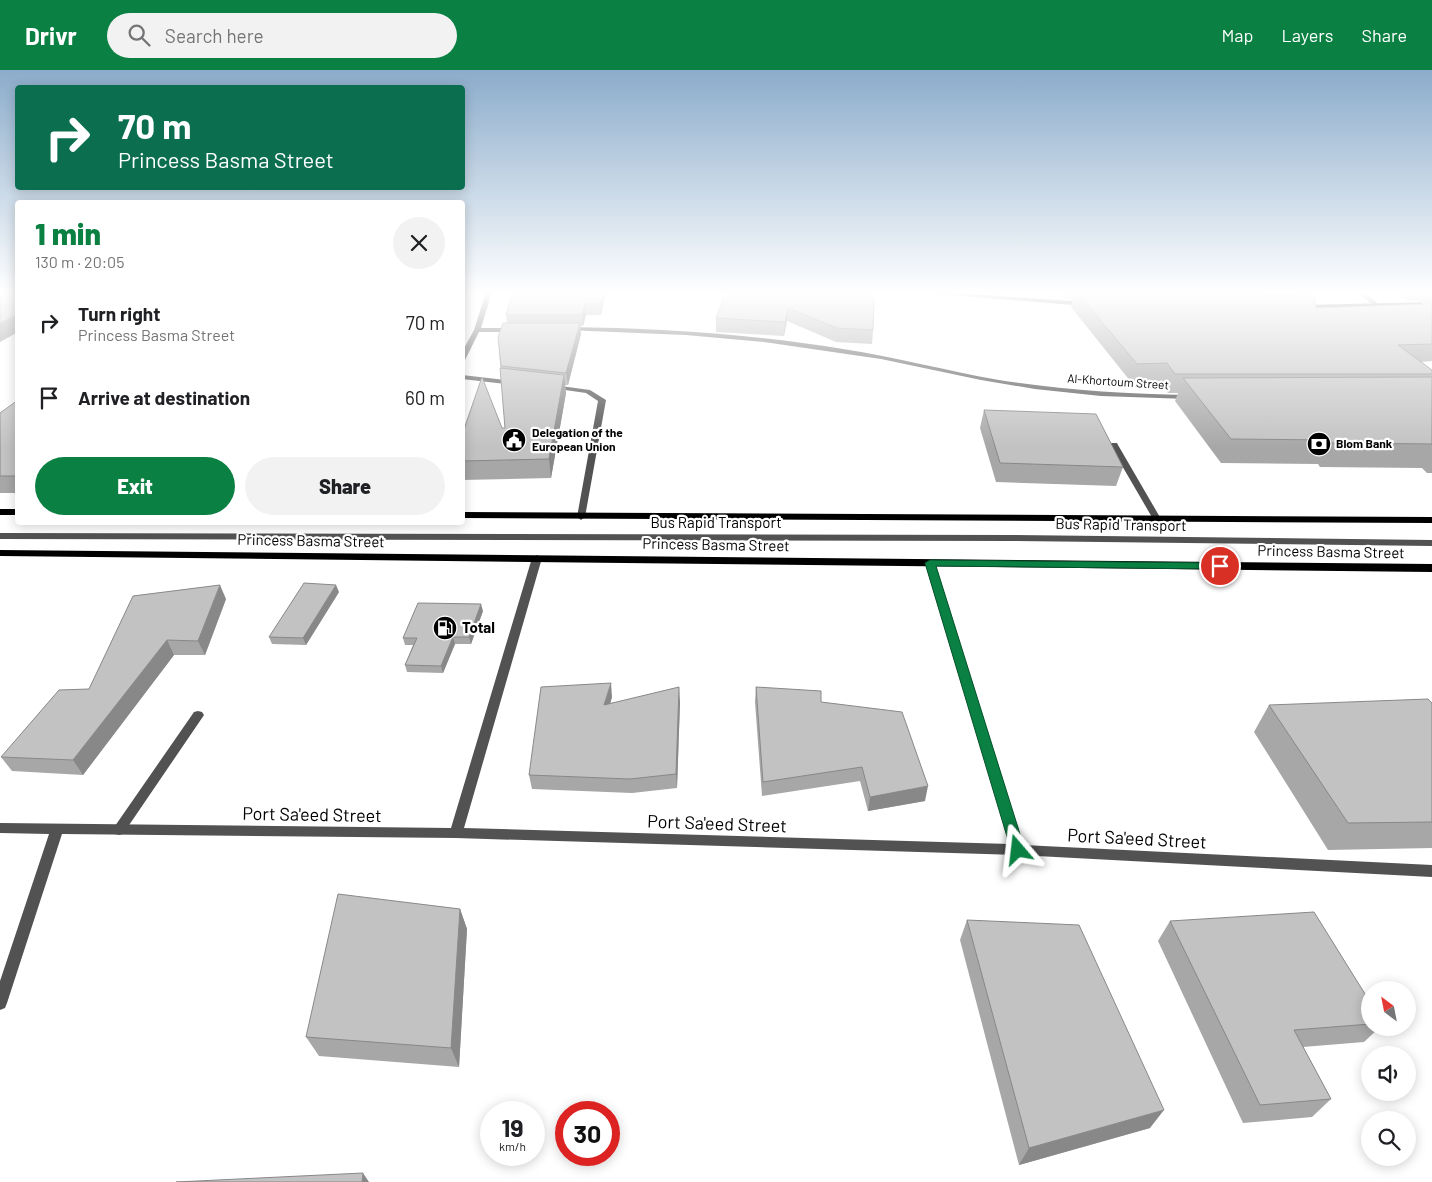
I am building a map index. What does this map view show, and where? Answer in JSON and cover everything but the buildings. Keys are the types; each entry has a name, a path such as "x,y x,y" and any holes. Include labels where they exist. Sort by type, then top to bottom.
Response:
{"main road":[{"path":"0,512 15,512"},
{"name":"Princess Basma Street","path":"465,515 1432,520"},
{"name":"Princess Basma Street","path":"0,553 1432,568"}],"street":[{"name":"Al-Khortoum Street","path":"786,344 846,351 1015,384 1111,393 1197,397"},
{"path":"465,377 521,384"},
{"path":"540,386 588,391 602,400 580,517"},
{"path":"1114,445 1157,519"},
{"name":"Bus Rapid Transport","path":"0,536 1003,538 1432,543"},
{"path":"456,834 537,558"},
{"path":"930,563 1018,850"},
{"path":"119,830 198,715"},
{"name":"Port Sa'eed Street","path":"0,828 456,834 1018,850 1432,871"},
{"path":"0,1003 57,830"}],"place":[{"name":"Delegation of the European Union","path":"514,440"},
{"name":"Blom Bank","path":"1319,444"},
{"name":"Total","path":"445,628"}],"route":[{"path":"1018,850 930,563 1220,566"}]}
